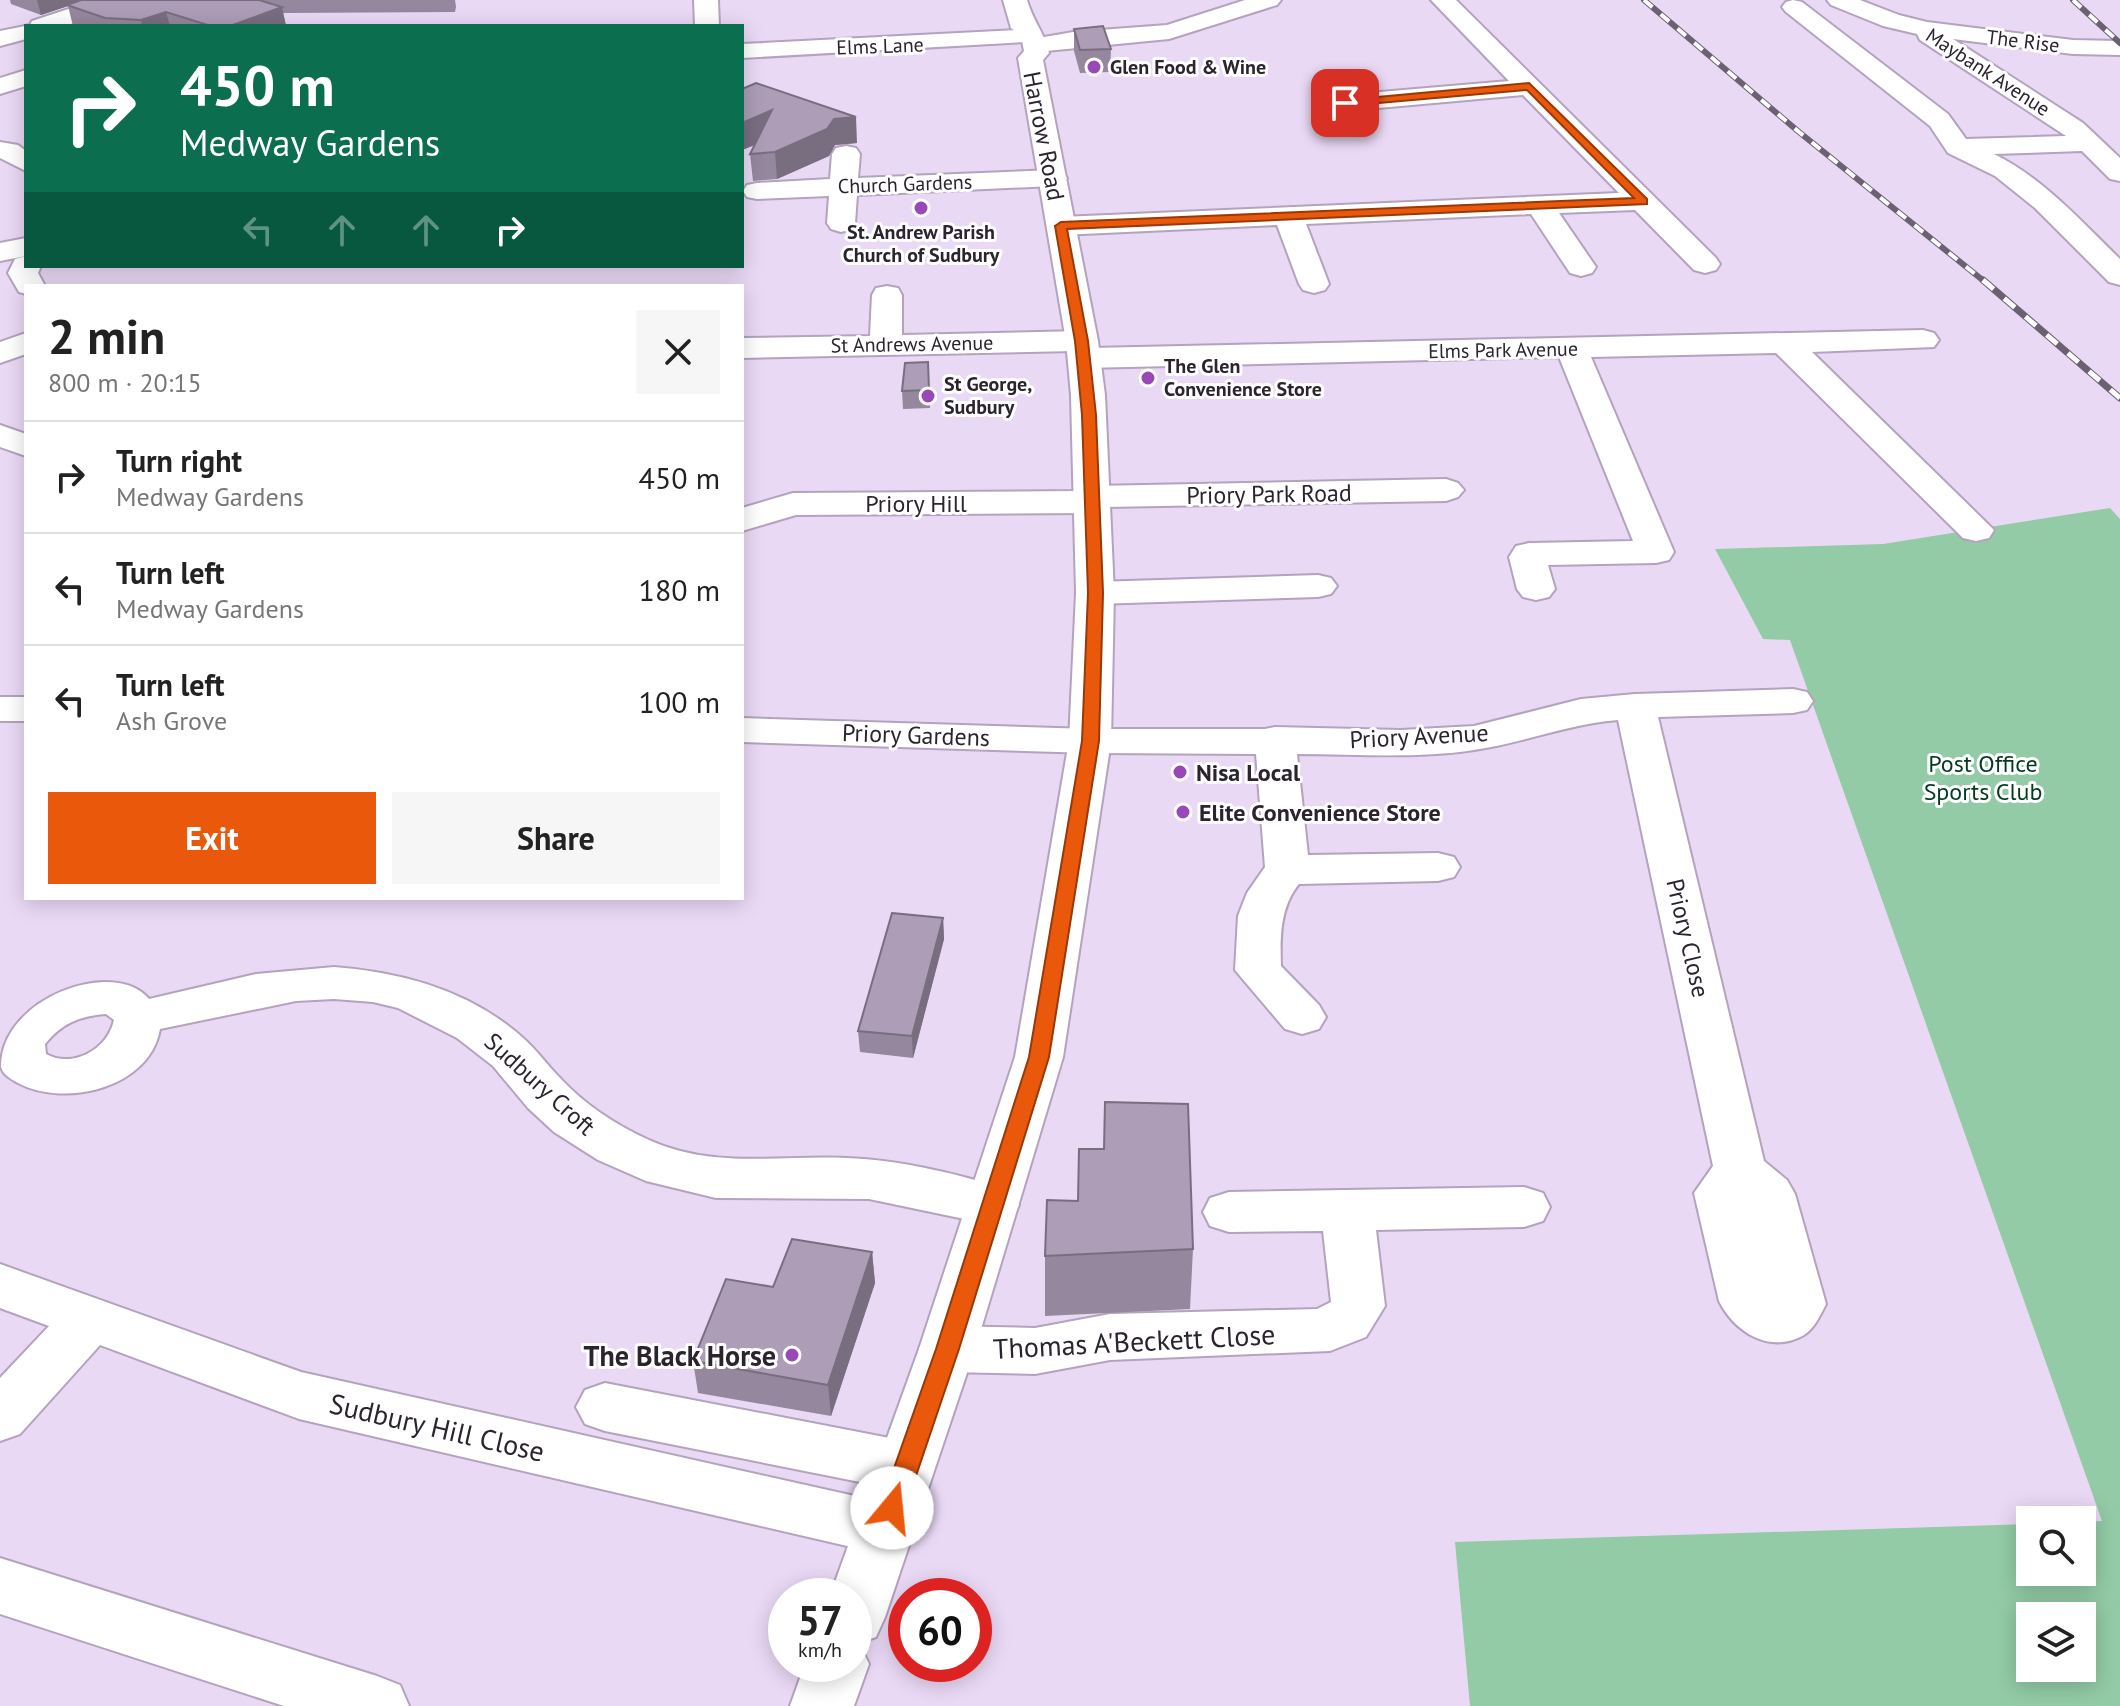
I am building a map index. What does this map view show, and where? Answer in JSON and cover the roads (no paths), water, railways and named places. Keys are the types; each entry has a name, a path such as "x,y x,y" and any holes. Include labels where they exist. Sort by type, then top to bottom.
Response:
{"street":[{"path":"46,24 117,0"},
{"path":"706,0 707,24"},
{"name":"Harrow Road","path":"868,1578 947,1349 1039,1057 1090,741 1095,593 1083,349 1028,40 1015,0"},
{"path":"1185,29 1215,4 1226,0"},
{"path":"1028,40 1185,29 1269,0"},
{"path":"1443,0 1705,264"},
{"name":"Maybank Avenue","path":"1839,0 1892,21 1927,29 1934,41 2047,110 2120,173"},
{"path":"1917,0 1929,20 1927,29"},
{"path":"1795,18 1939,120 1958,147 2005,170 2045,202 2114,270"},
{"name":"The Rise","path":"1927,29 2093,48 2120,48"},
{"name":"Elms Lane","path":"744,51 1028,40"},
{"path":"0,86 24,79"},
{"path":"1345,103 1529,87"},
{"path":"1958,147 2088,143"},
{"path":"0,150 8,151 24,162"},
{"path":"841,223 846,154"},
{"name":"Church Gardens","path":"757,191 1053,178"},
{"path":"1061,226 1643,201"},
{"path":"1540,206 1581,267"},
{"path":"1288,216 1314,284"},
{"path":"0,252 24,247"},
{"path":"2075,267 2114,270"},
{"path":"886,345 887,295"},
{"name":"Elms Park Avenue","path":"1083,349 1571,348 1923,340"},
{"path":"1784,343 1976,530"},
{"path":"0,353 24,344"},
{"name":"St Andrews Avenue","path":"744,348 886,345 1083,349"},
{"path":"1536,589 1527,557 1529,554 1656,552 1571,348"},
{"path":"0,435 24,445"},
{"path":"840,503 852,465"},
{"name":"Priory Park Road","path":"1092,500 1446,490"},
{"name":"Priory Hill","path":"744,519 793,504 1092,500"},
{"path":"1095,593 1318,586"},
{"name":"Priory Avenue","path":"1090,741 1275,739 1401,742 1474,738 1581,711 1635,706 1793,701"},
{"name":"Priory Close","path":"1635,706 1740,1171"},
{"path":"0,709 24,709"},
{"name":"Priory Gardens","path":"744,730 1090,741"},
{"path":"1275,739 1287,870"},
{"path":"1302,1017 1258,970 1257,926 1272,886 1287,870 1438,867"},
{"name":"Sudbury Croft","path":"138,1018 312,982 359,982 400,990 471,1024 508,1052 547,1096 580,1125 621,1152 667,1168 716,1179 764,1182 869,1179 993,1205"},
{"path":"1229,1212 1524,1207"},
{"name":"Thomas A'Beckett Close","path":"947,1349 1035,1351 1110,1337 1317,1331 1339,1327 1350,1319 1359,1304 1347,1211"},
{"name":"Sudbury Hill Close","path":"0,1286 299,1395 886,1529"},
{"path":"0,1417 90,1319"},
{"path":"605,1407 905,1466"},
{"path":"0,1586 377,1706"},
{"path":"822,1706 831,1682"}],"railway":[{"path":"1644,0 1799,132 1985,282"},
{"path":"2073,0 2120,43"},
{"path":"1983,280 2120,398"}],"place":[{"name":"Glen Food & Wine","path":"1094,67"},
{"name":"St. Andrew Parish Church of Sudbury","path":"921,208"},
{"name":"The Glen Convenience Store","path":"1148,378"},
{"name":"St George, Sudbury","path":"928,396"},
{"name":"Nisa Local","path":"1180,772"},
{"name":"Elite Convenience Store","path":"1183,812"},
{"name":"The Black Horse","path":"792,1355"}],"park label":[{"name":"Post Office Sports Club","path":"1983,777"}]}
